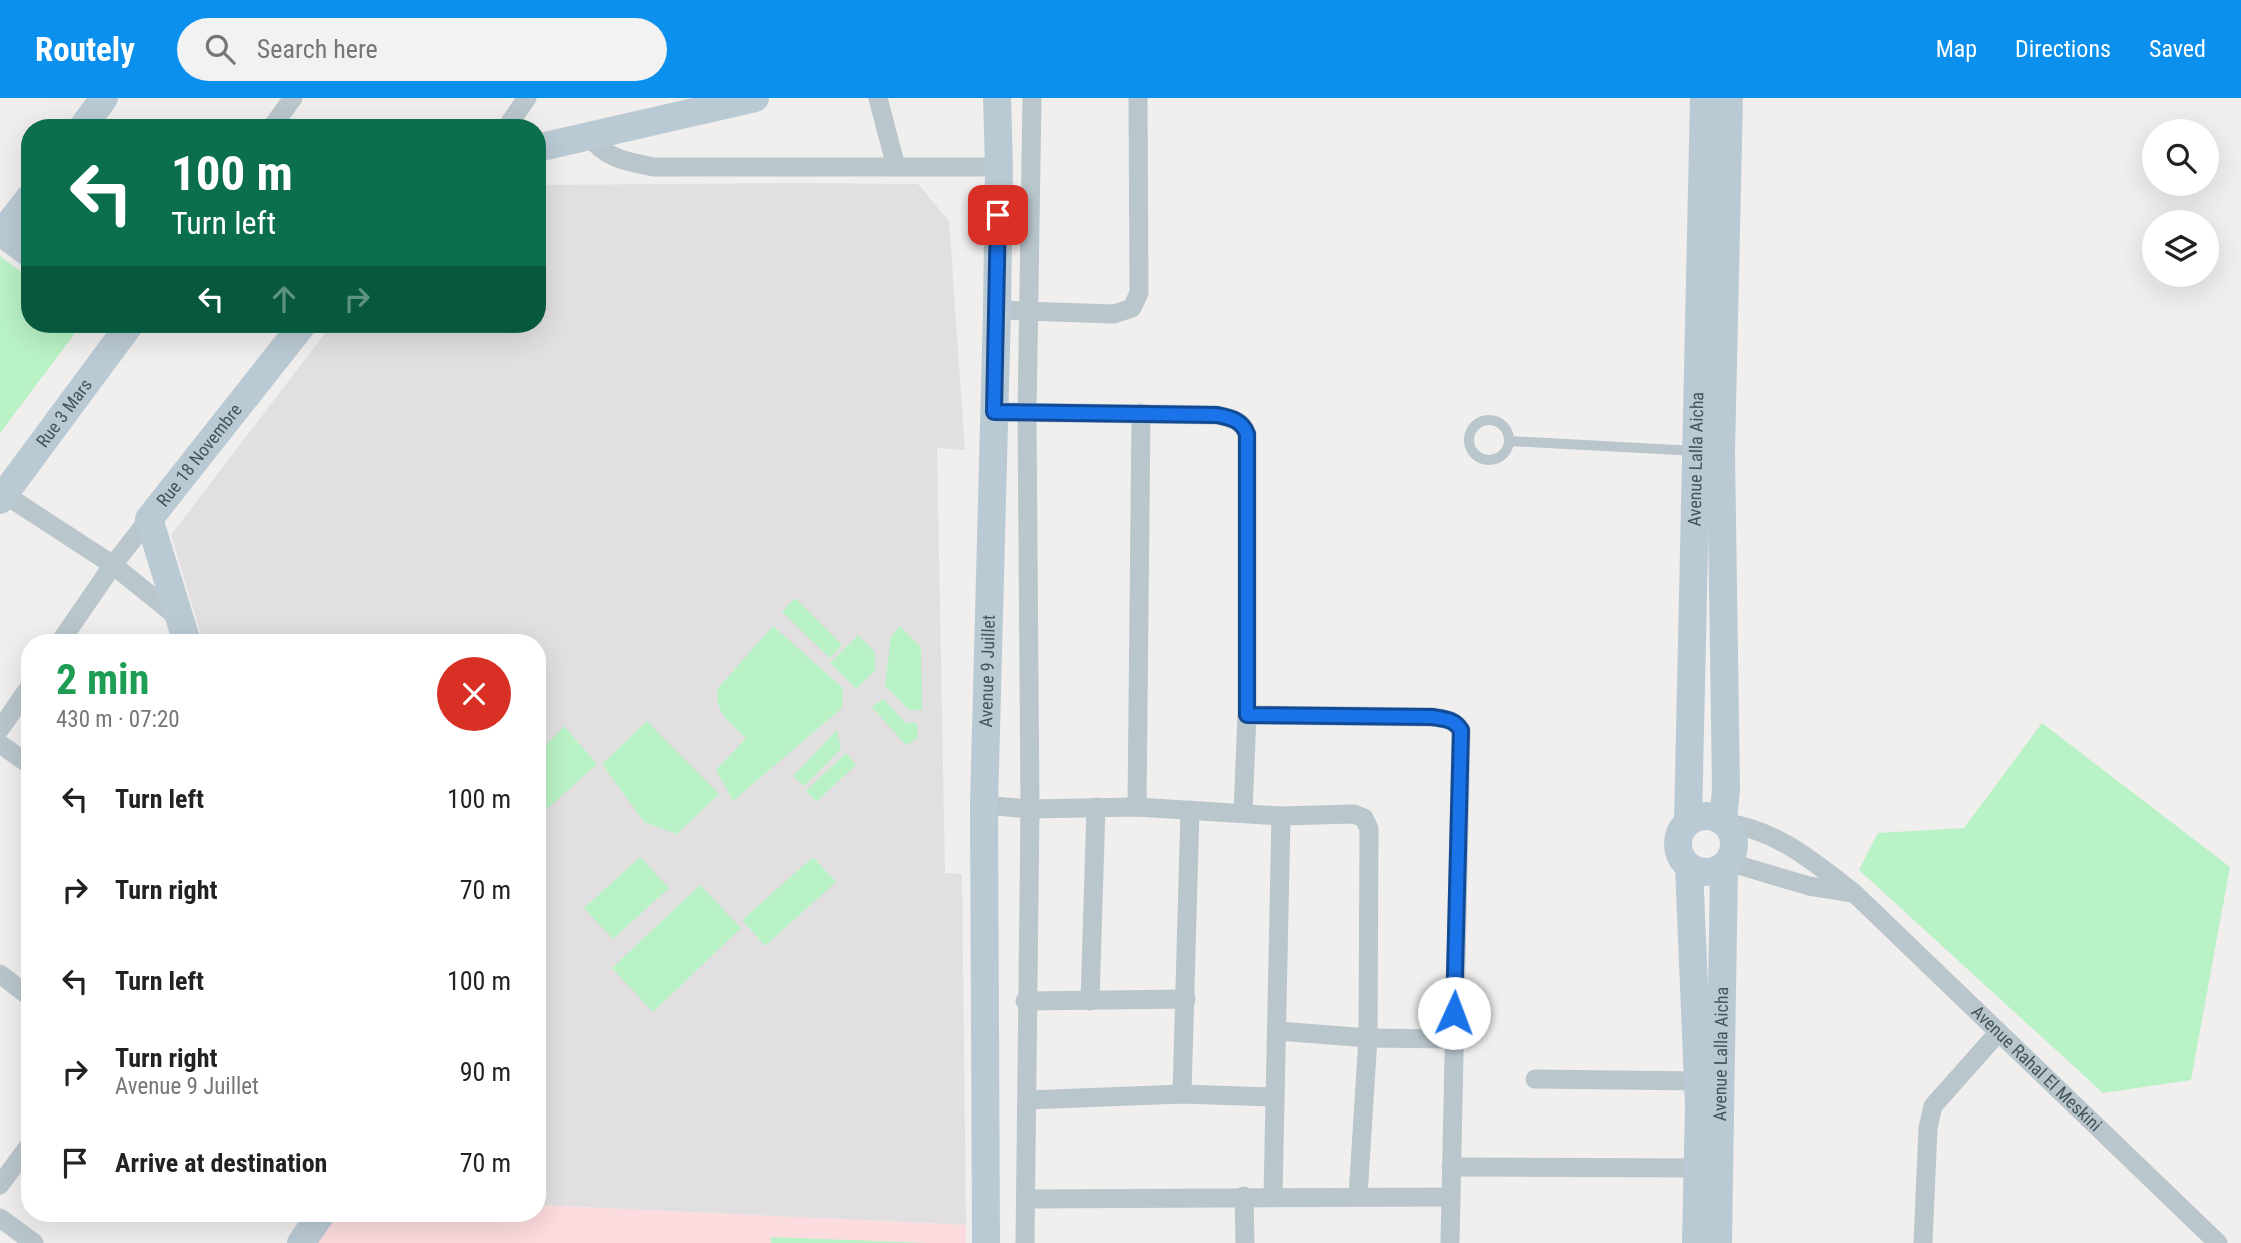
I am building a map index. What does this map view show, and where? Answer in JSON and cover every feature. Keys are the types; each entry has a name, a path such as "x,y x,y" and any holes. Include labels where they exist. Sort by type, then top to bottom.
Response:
{"main road":[{"path":"89,119 104,98"},
{"path":"546,146 755,98"},
{"name":"Avenue 9 Juillet","path":"986,1243 984,805 997,310 997,98"},
{"name":"Avenue Lalla Aicha","path":"1704,98 1708,451 1726,789 1724,822 1735,841 1726,864 1718,1243"},
{"name":"Avenue Lalla Aicha","path":"1696,1243 1698,1082 1689,867 1677,844 1678,835 1688,821 1729,98"},
{"path":"21,208 1,232 21,247"},
{"name":"Rue 3 Mars","path":"2,497 121,333"},
{"name":"Rue 18 Novembre","path":"184,631 149,519 292,333"},
{"path":"1688,821 1706,815 1724,822"},
{"path":"1689,867 1707,872 1726,864"},
{"path":"301,1243 316,1222"}],"street":[{"path":"278,119 293,98"},
{"path":"512,119 527,98"},
{"path":"878,98 896,167"},
{"path":"1025,1243 1030,809 1027,415 1032,98"},
{"path":"997,310 1114,314 1125,312 1136,301 1139,293 1138,98"},
{"path":"590,136 603,152 654,167 999,167"},
{"path":"994,412 1027,415 1217,415 1233,419 1244,426 1247,434 1247,715 1243,812"},
{"path":"1138,807 1141,413"},
{"path":"2,497 113,565 184,631"},
{"path":"66,634 113,565 149,519"},
{"path":"0,729 21,699"},
{"path":"1247,715 1432,717 1457,723 1461,730 1450,1243"},
{"path":"0,744 21,759"},
{"path":"984,805 1030,809 1138,807 1280,816 1353,814 1364,818 1368,824 1368,1038 1359,1196"},
{"path":"1090,1002 1096,807"},
{"path":"1182,1094 1190,810"},
{"path":"1273,1196 1280,816"},
{"name":"Avenue Rahal El Meskini","path":"1724,822 1747,826 1772,836 1854,893 1997,1034 2212,1238"},
{"path":"1726,864 1809,886 1854,893"},
{"path":"0,974 21,990"},
{"path":"1026,1001 1186,999"},
{"path":"1278,1031 1368,1038 1453,1039"},
{"path":"1923,1243 1928,1128 1933,1106 1997,1034"},
{"path":"1535,1079 1698,1082"},
{"path":"1027,1100 1182,1094 1274,1097"},
{"path":"0,1185 21,1156"},
{"path":"1451,1167 1699,1168"},
{"path":"1244,1196 1245,1243"},
{"path":"1026,1199 1451,1197"},
{"path":"0,1218 34,1243"}],"lane":[{"path":"1490,420 1504,427 1509,442 1503,455 1488,460 1474,454 1469,439 1475,425 1490,420"},
{"path":"1509,442 1708,451"}],"shaded area":[{"path":"918,184 949,221 965,450 937,448 945,873 962,874 966,1225 546,1205 546,634 201,634 171,535 325,333 546,333 546,185"},
{"path":"546,1205 966,1225 966,1243 317,1243 332,1222 546,1222"}],"green space":[{"path":"0,256 21,272 21,333 75,333 0,433"},
{"path":"795,598 842,645 830,658 782,612"},
{"path":"773,626 843,688 842,708 733,801 716,770 746,738 721,710 718,704 718,688"},
{"path":"900,626 921,647 922,710 909,710 885,686 891,636"},
{"path":"858,635 875,652 875,671 856,689 830,663"},
{"path":"883,699 906,723 917,723 918,738 906,745 872,707"},
{"path":"647,721 719,794 677,834 644,822 602,764"},
{"path":"2042,723 2230,867 2191,1080 2103,1093 1859,870 1878,833 1964,828"},
{"path":"564,726 597,764 546,810 546,745"},
{"path":"837,730 841,749 804,786 793,776"},
{"path":"846,753 856,765 816,802 806,791"},
{"path":"640,857 669,888 613,939 584,908"},
{"path":"813,857 836,882 765,946 742,920"},
{"path":"700,885 741,928 653,1012 612,968"},
{"path":"771,1237 929,1243 771,1243"}],"route":[{"path":"998,215 994,412 1027,415 1217,415 1233,419 1244,426 1247,434 1247,715 1432,717 1449,719 1457,723 1461,730 1454,1013"}]}
